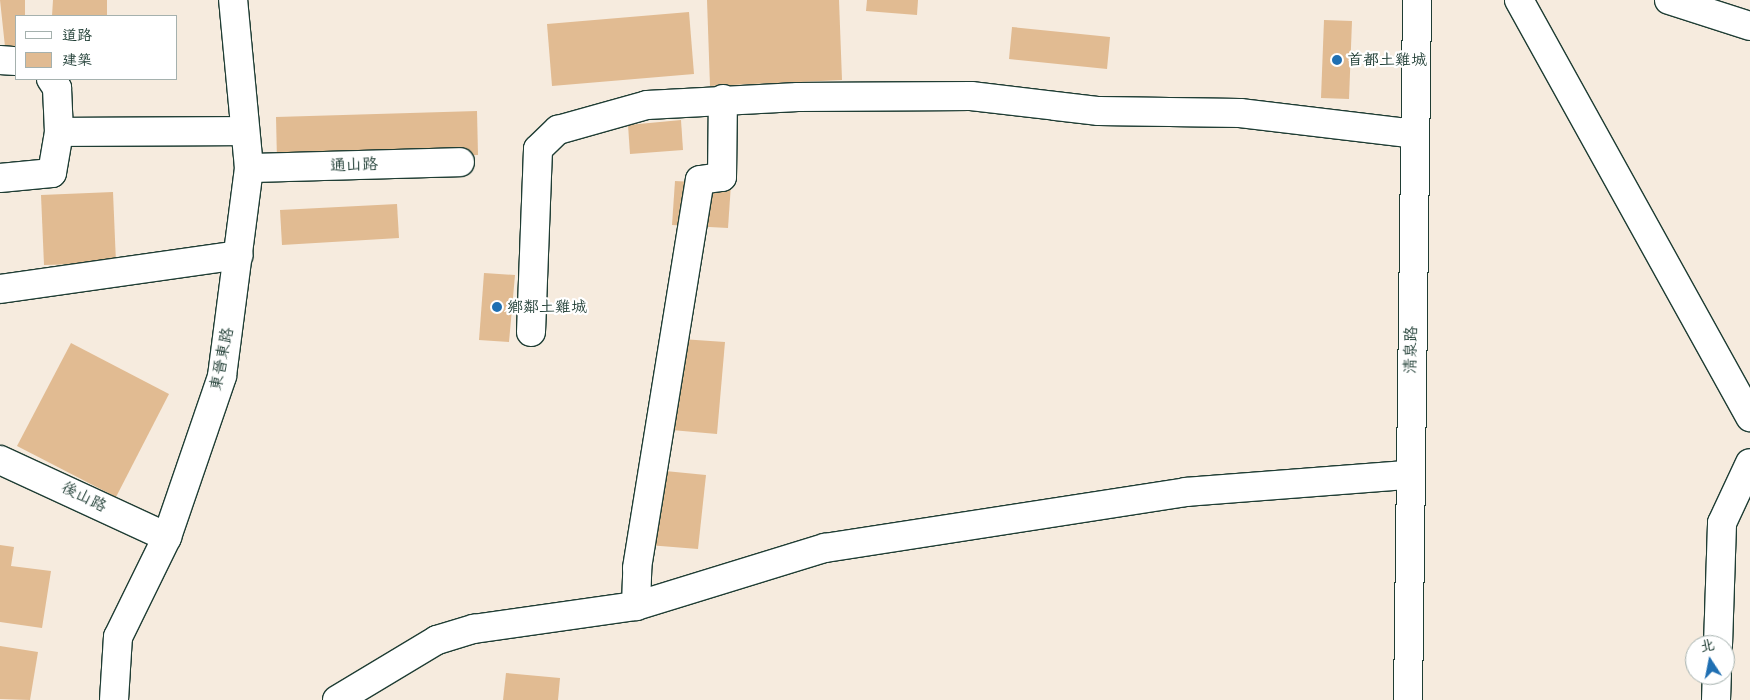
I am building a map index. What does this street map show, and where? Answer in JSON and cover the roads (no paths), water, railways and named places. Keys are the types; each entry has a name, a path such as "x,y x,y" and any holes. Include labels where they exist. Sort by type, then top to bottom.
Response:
{"street":[{"name":"東晉東路","path":"114,700 118,637 167,537 222,376 239,255 248,168 233,0"},
{"path":"1519,0 1750,417"},
{"path":"1669,0 1750,26"},
{"name":"清泉路","path":"1408,700 1408,475 1415,134 1421,1"},
{"path":"0,60 15,61"},
{"path":"0,178 52,173 59,132 57,88 52,80"},
{"path":"531,332 538,149 558,130 646,105 723,99 971,96 1099,110 1240,113 1415,134"},
{"path":"636,606 637,568 700,180 722,177 723,99"},
{"path":"59,132 245,131"},
{"name":"通山路","path":"248,168 460,162"},
{"path":"0,289 239,255"},
{"name":"後山路","path":"0,460 167,537"},
{"path":"1718,635 1722,523 1750,463"},
{"path":"337,700 437,640 474,629 636,606 864,540 1186,492 1408,475"},
{"path":"1716,700 1717,685"}],"place":[{"name":"首都土雞城","path":"1337,60"},
{"name":"鄉鄰土雞城","path":"497,307"}]}
